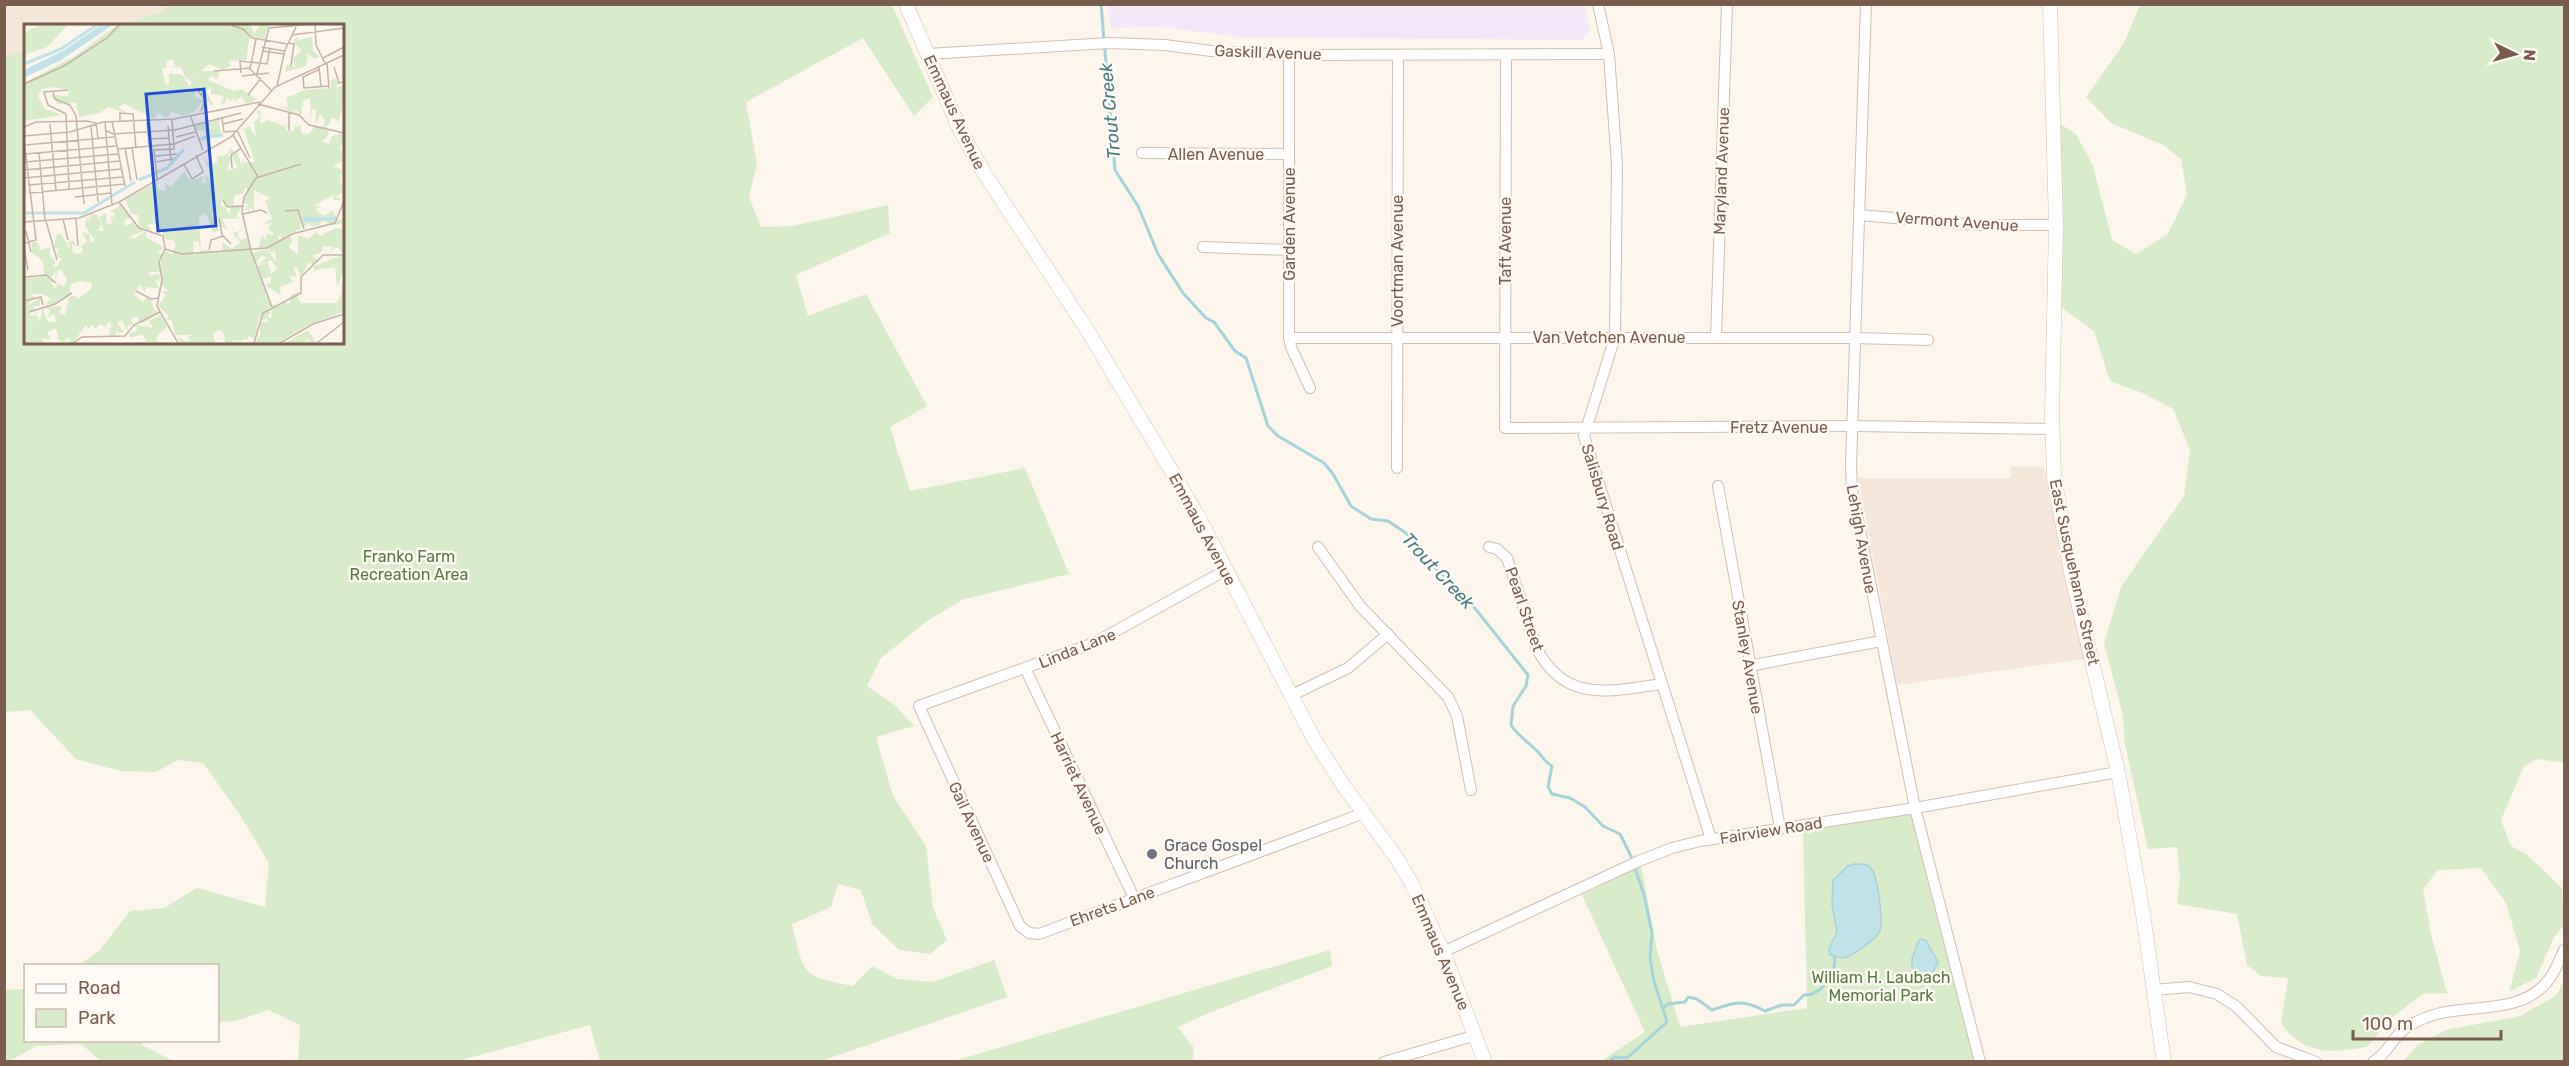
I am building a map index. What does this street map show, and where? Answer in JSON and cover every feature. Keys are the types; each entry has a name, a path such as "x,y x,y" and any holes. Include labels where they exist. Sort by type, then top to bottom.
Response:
{"main road":[{"name":"Emmaus Avenue","path":"906,4 960,130 984,173 1073,308 1200,520 1315,741 1396,857 1412,884 1443,952 1485,1062"},
{"name":"East Susquehanna Street","path":"2050,4 2056,225 2052,429 2057,502 2072,577 2118,772 2164,1062"}],"street":[{"name":"Salisbury Road","path":"1598,4 1610,54 1617,165 1615,337 1584,436 1711,839"},
{"name":"Maryland Avenue","path":"1716,338 1727,4"},
{"name":"Lehigh Avenue","path":"1866,4 1854,338 1852,490 1915,808 1980,1062"},
{"name":"Gaskill Avenue","path":"927,54 1104,44 1166,45 1210,51 1289,55 1610,54"},
{"name":"Garden Avenue","path":"1289,55 1289,338 1310,388"},
{"name":"Voortman Avenue","path":"1397,468 1398,55"},
{"name":"Taft Avenue","path":"1505,428 1506,55"},
{"name":"Allen Avenue","path":"1142,153 1289,154"},
{"name":"Vermont Avenue","path":"1859,214 1977,225 2056,225"},
{"path":"1203,247 1290,250"},
{"name":"Van Vetchen Avenue","path":"1289,338 1615,337 1928,340"},
{"name":"Fretz Avenue","path":"1505,428 1852,426 2052,429"},
{"name":"Stanley Avenue","path":"1718,486 1780,828"},
{"path":"1318,547 1360,606 1439,685 1451,703 1457,716 1471,790"},
{"name":"Pearl Street","path":"1489,547 1497,549 1507,558 1537,649 1543,660 1560,678 1582,689 1597,692 1662,684"},
{"name":"Linda Lane","path":"919,706 1109,636 1226,570"},
{"path":"1290,696 1348,668 1388,634"},
{"path":"1749,666 1881,641"},
{"name":"Harriet Avenue","path":"1025,668 1134,898"},
{"name":"Gail Avenue","path":"919,706 1020,926 1029,933"},
{"name":"Fairview Road","path":"1443,952 1634,863 1672,848 1711,839 1915,808 2118,772"},
{"name":"Ehrets Lane","path":"1029,933 1039,934 1364,813"},
{"path":"2373,1062 2385,1054 2401,1031 2424,1018 2528,998 2547,982 2565,950"},
{"path":"2153,990 2189,987 2217,994 2237,1007 2276,1047 2316,1062"},
{"path":"1384,1062 1476,1035"}],"shaded area":[{"path":"5,5 165,5 165,12 120,24 24,24 24,51 5,57"},
{"path":"1107,5 1585,5 1590,31 1582,40 1239,37 1154,26 1112,29"},
{"path":"2011,466 2044,467 2084,659 1897,685 1858,478 2011,478"}],"green space":[{"name":"Franko Farm Recreation Area","path":"165,5 892,5 933,97 914,116 863,38 746,102 757,164 749,197 761,227 793,226 888,205 890,233 796,275 808,316 866,294 927,406 890,427 910,491 1025,468 1069,574 964,599 927,621 880,659 867,686 897,707 914,726 876,737 893,796 926,846 933,908 947,940 930,954 899,950 872,924 861,890 838,884 831,907 792,924 803,963 807,970 823,979 853,986 872,966 897,979 933,982 994,960 1007,997 821,1061 600,1061 590,1025 458,1061 298,1062 300,1025 268,1010 236,1021 219,1022 219,964 80,964 99,951 130,911 164,908 197,888 265,907 269,863 240,815 203,763 178,760 156,772 120,771 76,759 30,710 5,712 5,57 24,51 24,344 344,344 344,24 120,24 165,12"},
{"path":"2140,5 2564,5 2564,763 2537,759 2524,766 2501,820 2511,846 2526,854 2562,888 2564,925 2554,937 2536,978 2509,992 2520,951 2506,903 2481,868 2438,870 2423,889 2431,934 2447,993 2423,994 2390,1019 2367,1047 2330,1051 2309,1047 2299,1042 2281,1023 2288,978 2261,976 2247,965 2237,914 2177,904 2180,878 2177,847 2148,849 2125,744 2123,716 2104,643 2121,587 2184,496 2190,450 2173,409 2145,394 2110,381 2094,331 2054,302 2054,120 2076,134 2093,166 2112,240 2136,254 2168,234 2187,194 2181,159 2163,145 2111,123 2086,97 2124,43"},
{"name":"William H. Laubach Memorial Park","path":"1913,814 1975,1061 1605,1061 1604,1059 1645,1032 1582,895 1641,865 1657,950 1680,1027 1807,1008 1803,830"},
{"path":"1330,950 1332,966 1178,1027 1194,1048 1193,1061 954,1061"},
{"path":"2564,979 2564,1061 2403,1061 2418,1045 2446,1030 2520,1016 2557,995"},
{"path":"24,989 24,1042 143,1042 141,1045 174,1061 101,1061 81,1044 36,1046 10,1061 5,1061 5,990"}],"water":[{"path":"1868,865 1874,873 1879,900 1880,928 1879,933 1868,943 1852,955 1842,958 1830,955 1829,949 1837,932 1832,905 1833,880 1848,866"},
{"path":"1919,940 1926,941 1938,962 1928,983 1912,967 1912,959"}],"waterway":[{"name":"Trout Creek","path":"1101,4 1115,170 1138,206 1158,254 1183,293 1206,318 1214,322 1235,351 1246,358 1268,426 1278,436 1324,463 1351,506 1371,519 1388,521 1406,533 1417,549 1474,607 1528,675 1526,686 1513,706 1511,725 1552,766 1548,787 1552,794 1570,798 1585,807 1603,826 1620,834 1631,856 1644,895 1652,933 1650,958 1654,981 1667,1022 1627,1058 1614,1057 1609,1062"},
{"path":"1664,1007 1668,1004 1685,1002 1688,997 1697,999 1712,1010 1739,1003 1765,1011 1782,1005 1794,1005 1804,995 1816,992 1827,982 1835,962 1834,956"}],"place":[{"name":"Grace Gospel Church","path":"1152,854"}]}
